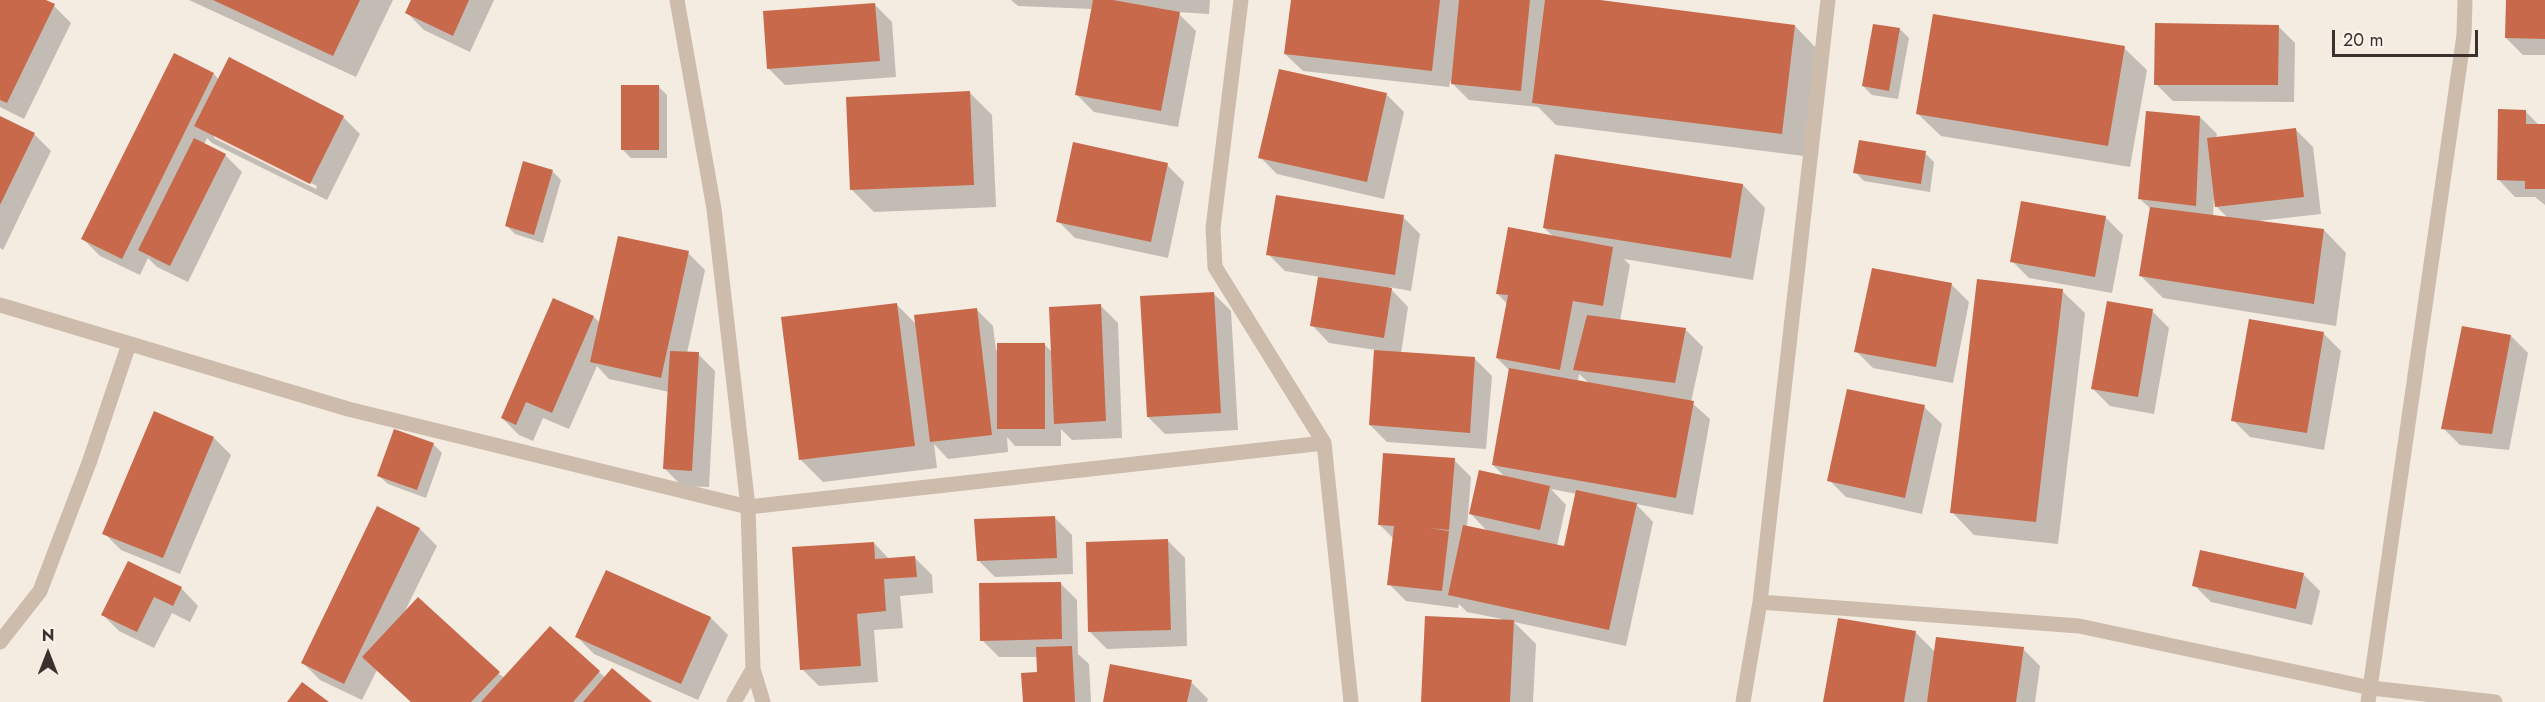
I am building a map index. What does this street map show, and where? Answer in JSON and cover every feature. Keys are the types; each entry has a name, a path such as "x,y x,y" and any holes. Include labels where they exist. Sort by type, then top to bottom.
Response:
{"street":[{"path":"677,0 714,209 748,507 753,669 763,702"},
{"path":"1241,0 1214,218 1215,267 1324,443 1351,702"},
{"path":"1743,702 1760,602 1828,0"},
{"path":"2370,695 2464,35 2465,0"},
{"path":"0,305 348,409 748,507 1324,443"},
{"path":"0,642 40,591 89,463 129,344"},
{"path":"1760,602 2079,626 2370,695 2495,702"},
{"path":"734,702 753,669"}],"building":[{"path":"0,0 46,0 55,4 7,103 0,100"},
{"path":"213,0 360,0 333,56"},
{"path":"411,0 469,0 453,36 405,13"},
{"path":"1093,0 1113,0 1180,12 1161,111 1075,95"},
{"path":"1291,0 1440,0 1432,71 1284,54"},
{"path":"1459,0 1530,0 1521,91 1451,84"},
{"path":"1545,0 1600,0 1795,25 1782,134 1532,103"},
{"path":"2506,0 2545,0 2545,39 2505,38"},
{"path":"875,3 880,61 767,69 763,11"},
{"path":"1933,14 2125,46 2108,146 1916,114"},
{"path":"2155,23 2279,25 2278,85 2154,85"},
{"path":"1873,24 1900,28 1889,91 1862,86"},
{"path":"174,53 214,73 122,259 81,239"},
{"path":"229,57 344,116 310,184 194,126"},
{"path":"1279,69 1387,93 1367,182 1258,158"},
{"path":"621,85 659,85 659,150 621,150"},
{"path":"970,91 974,185 850,190 846,97"},
{"path":"2498,109 2526,110 2526,124 2545,124 2545,189 2525,189 2525,181 2497,180"},
{"path":"2146,111 2200,116 2196,206 2138,199"},
{"path":"0,116 35,133 0,205"},
{"path":"2296,128 2304,197 2215,207 2207,138"},
{"path":"194,138 226,154 170,266 138,250"},
{"path":"1859,140 1926,151 1921,184 1853,173"},
{"path":"1073,142 1168,163 1151,242 1056,222"},
{"path":"1555,154 1743,184 1731,258 1543,228"},
{"path":"523,161 553,170 534,235 505,226"},
{"path":"1276,195 1404,215 1395,275 1266,255"},
{"path":"2021,201 2106,216 2095,277 2010,262"},
{"path":"2150,207 2324,229 2314,304 2139,276"},
{"path":"1508,227 1613,247 1603,306 1573,301 1560,370 1496,358 1508,295 1496,294"},
{"path":"618,236 689,251 661,378 590,362"},
{"path":"1872,268 1952,283 1936,367 1854,352"},
{"path":"1318,277 1392,288 1384,338 1310,326"},
{"path":"1977,279 2063,289 2036,522 1950,513"},
{"path":"1214,292 1221,413 1147,417 1140,296"},
{"path":"553,298 594,316 552,413 526,402 516,425 501,418"},
{"path":"2107,301 2153,309 2138,397 2091,389"},
{"path":"897,303 915,446 799,460 781,317"},
{"path":"1101,304 1106,421 1054,424 1049,307"},
{"path":"977,308 992,435 930,442 914,315"},
{"path":"1587,315 1686,328 1675,383 1573,370"},
{"path":"2249,319 2324,332 2307,433 2231,421"},
{"path":"2462,326 2511,335 2492,434 2441,429"},
{"path":"997,343 1045,343 1045,429 997,429"},
{"path":"1374,350 1475,357 1470,433 1369,425"},
{"path":"670,351 699,352 692,471 663,469"},
{"path":"1509,368 1694,401 1676,498 1492,465"},
{"path":"1847,389 1925,405 1905,498 1827,481"},
{"path":"154,411 214,437 163,558 102,534"},
{"path":"394,429 434,443 417,490 377,476"},
{"path":"1383,453 1455,458 1449,530 1429,528 1449,531 1442,591 1387,585 1394,526 1378,525"},
{"path":"1479,470 1550,486 1540,530 1469,514"},
{"path":"1576,490 1637,503 1609,630 1448,595 1463,525 1564,546"},
{"path":"377,506 420,528 344,684 301,663"},
{"path":"1055,516 1057,558 977,561 974,519"},
{"path":"1168,539 1171,630 1088,632 1086,542"},
{"path":"874,542 875,559 915,556 917,577 884,579 886,611 857,614 861,666 800,670 792,547"},
{"path":"2200,550 2304,573 2296,609 2192,586"},
{"path":"128,561 182,587 173,606 154,597 137,632 101,615"},
{"path":"606,570 711,617 681,684 575,637"},
{"path":"1061,582 1062,639 980,641 979,583"},
{"path":"418,597 500,672 471,702 411,702 362,657"},
{"path":"1425,616 1514,620 1510,702 1421,702"},
{"path":"1838,618 1916,631 1904,702 1823,702"},
{"path":"550,626 600,671 573,702 481,702"},
{"path":"1936,637 2024,647 2016,702 1927,702"},
{"path":"1072,646 1075,702 1023,702 1021,673 1037,672 1036,647"},
{"path":"1110,664 1192,680 1187,702 1103,702"},
{"path":"612,668 652,702 583,702"},
{"path":"302,682 329,702 287,702"}]}
